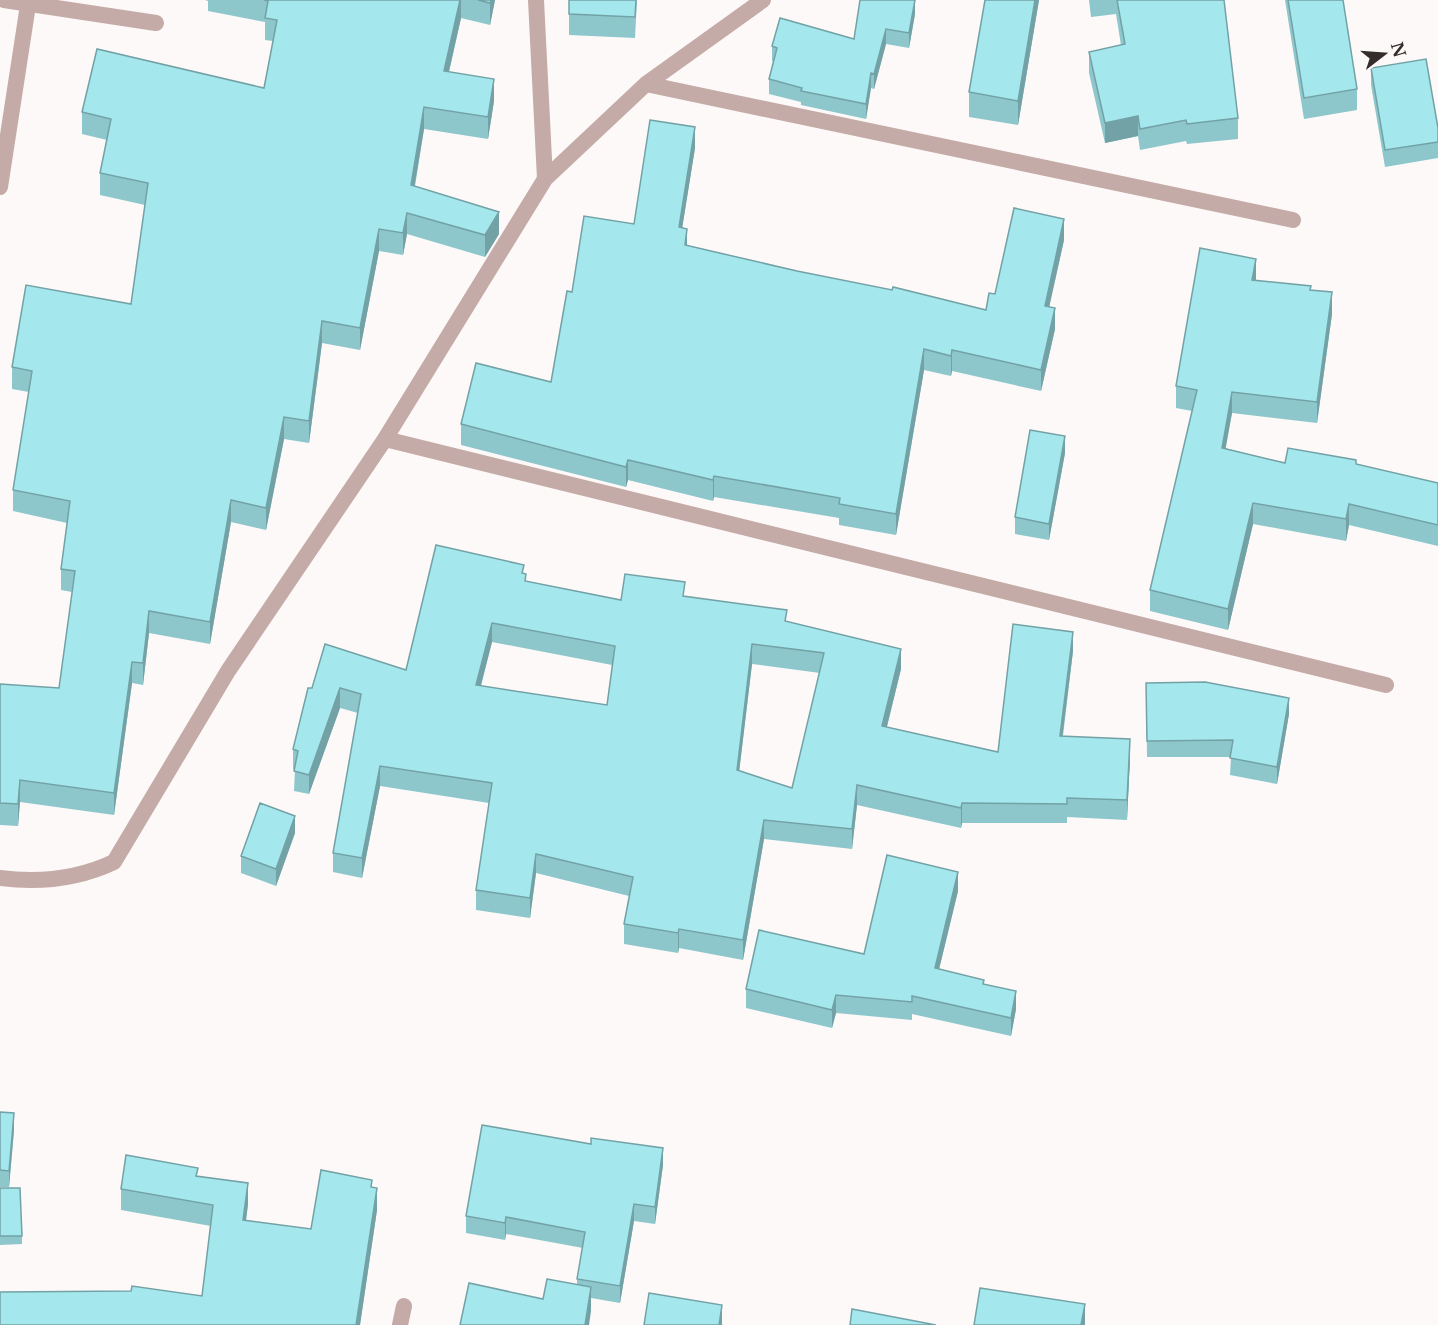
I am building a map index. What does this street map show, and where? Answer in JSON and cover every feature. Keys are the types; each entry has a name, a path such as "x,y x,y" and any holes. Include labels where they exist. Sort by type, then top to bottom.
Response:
{"street":[{"path":"4,0 156,23"},
{"path":"536,0 545,179"},
{"path":"0,878 21,881 67,877 94,872 114,862 228,671 385,439 545,179 646,84 763,0"},
{"path":"0,187 28,5"},
{"path":"646,84 1293,220"},
{"path":"385,439 1386,685"},
{"path":"400,1325 404,1306"}],"building":[{"path":"264,0 460,0 444,71 494,79 488,117 424,107 411,185 499,212 485,235 407,213 403,233 379,229 360,328 322,321 309,421 284,417 266,508 231,500 210,622 149,611 143,663 132,662 114,793 20,780 18,804 0,803 0,684 59,688 75,571 61,569 70,501 13,490 32,371 12,367 26,285 131,304 148,183 100,173 111,119 82,112 97,49 264,88 277,20 265,18 268,1"},
{"path":"569,0 636,0 635,17 569,14"},
{"path":"860,0 915,0 909,33 886,29 874,74 871,73 866,104 801,91 802,88 769,79 777,48 772,46 780,18 854,39"},
{"path":"985,0 1035,0 1018,101 969,92"},
{"path":"1117,0 1224,0 1238,118 1187,124 1186,120 1140,129 1138,116 1105,123 1089,52 1125,44"},
{"path":"1288,0 1343,0 1357,89 1304,98"},
{"path":"1426,59 1438,128 1438,142 1385,150 1371,68"},
{"path":"650,120 695,127 679,227 687,229 685,245 797,271 892,290 893,287 986,310 989,293 995,294 1014,208 1064,219 1045,306 1055,308 1041,370 952,350 951,356 924,349 896,514 839,504 840,498 714,476 713,480 628,460 626,467 461,424 476,363 551,382 567,291 572,292 584,216 634,224"},
{"path":"1200,248 1256,259 1252,280 1311,286 1310,290 1332,292 1317,402 1232,392 1222,448 1285,463 1288,448 1356,460 1356,464 1438,483 1438,525 1349,504 1346,519 1253,503 1228,609 1150,590 1197,390 1176,386"},
{"path":"1030,430 1065,436 1049,524 1015,517"},
{"path":"436,545 524,565 522,573 526,574 525,581 621,600 625,574 685,582 683,596 787,610 785,621 901,649 882,726 998,752 1013,624 1073,632 1060,736 1130,739 1127,800 1067,798 1067,804 962,803 961,808 857,785 852,829 764,820 743,940 679,929 678,933 624,924 633,877 536,854 530,898 476,890 492,783 380,766 362,858 333,853 361,694 340,688 309,775 294,771 298,751 293,749 308,688 312,688 325,644 406,670","holes":["492,623 615,646 607,705 476,685","752,644 824,653 792,788 737,770"]},
{"path":"1205,682 1289,698 1277,767 1230,758 1233,740 1147,741 1146,683"},
{"path":"260,803 295,816 276,869 241,856"},
{"path":"887,855 958,872 935,968 984,980 983,984 1016,991 1011,1018 912,996 912,1002 836,995 832,1010 746,989 759,930 864,954"},
{"path":"0,1112 14,1113 9,1171 0,1170"},
{"path":"482,1125 591,1144 591,1138 663,1148 655,1207 634,1204 620,1286 577,1279 585,1232 506,1217 505,1223 466,1216"},
{"path":"126,1155 198,1168 196,1176 248,1183 243,1220 311,1229 321,1170 372,1180 371,1187 377,1188 356,1325 0,1325 0,1292 131,1291 132,1286 202,1296 213,1205 121,1189"},
{"path":"0,1188 20,1188 22,1236 0,1236"},
{"path":"547,1279 591,1287 585,1325 460,1325 469,1283 543,1299"},
{"path":"980,1288 1085,1304 1081,1325 974,1325"},
{"path":"649,1293 722,1305 719,1325 644,1325"},
{"path":"852,1309 936,1325 850,1325"}]}
